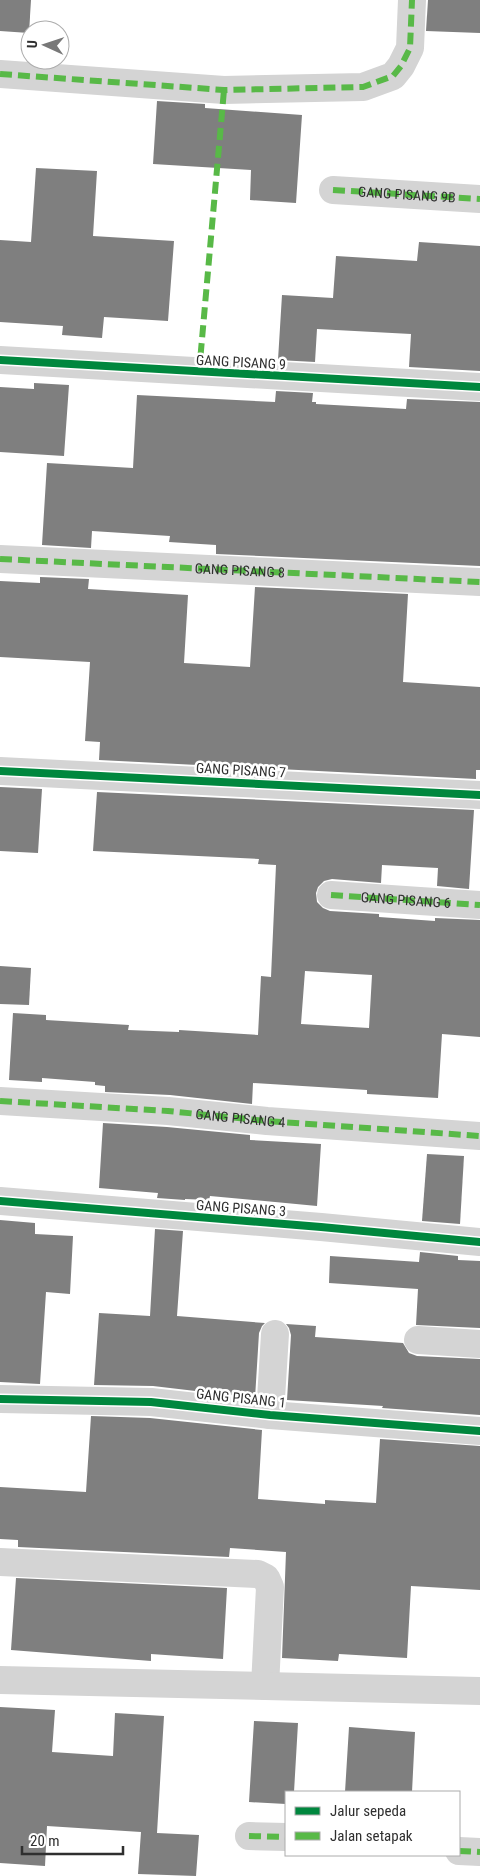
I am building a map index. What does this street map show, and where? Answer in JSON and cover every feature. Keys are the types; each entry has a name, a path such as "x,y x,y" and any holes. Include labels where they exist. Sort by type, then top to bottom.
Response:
{"street":[{"path":"0,74 224,90 363,87 393,76 401,66 410,48 412,0"},
{"name":"GANG PISANG 9B","path":"334,190 480,199"},
{"name":"GANG PISANG 9","path":"0,360 480,387"},
{"name":"GANG PISANG 8","path":"0,559 480,582"},
{"name":"GANG PISANG 7","path":"0,771 480,795"},
{"name":"GANG PISANG 6","path":"331,895 480,905"},
{"name":"GANG PISANG 4","path":"0,1101 168,1110 267,1121 480,1136"},
{"name":"GANG PISANG 3","path":"0,1201 321,1226 480,1242"},
{"path":"270,1414 275,1334"},
{"path":"418,1340 480,1344"},
{"name":"GANG PISANG 1","path":"0,1399 151,1402 270,1414 480,1430"},
{"path":"0,1562 258,1574 266,1578 270,1587 265,1686"},
{"path":"0,1680 480,1691"},
{"path":"249,1836 285,1837"},
{"path":"460,1851 480,1852"}],"building":[{"path":"0,0 31,0 30,20 20,20 20,32 0,31"},
{"path":"428,0 480,0 480,33 426,31"},
{"path":"157,101 205,104 205,108 302,115 296,203 250,200 251,170 153,164"},
{"path":"36,168 97,171 93,236 174,241 168,321 104,317 102,338 62,335 63,326 0,322 0,240 31,242"},
{"path":"419,242 480,246 480,371 409,367 411,334 317,329 315,362 278,360 282,295 333,298 336,256 417,261"},
{"path":"34,383 69,385 64,456 0,452 0,387 34,389"},
{"path":"276,391 313,393 312,402 316,402 316,404 406,409 407,399 480,402 480,566 216,554 216,545 169,542 170,536 92,531 91,548 42,545 47,463 133,468 137,395 275,402"},
{"path":"40,577 89,579 88,589 188,595 184,663 250,667 255,587 408,594 403,682 480,687 480,770 476,770 476,779 99,760 100,742 85,741 90,662 0,657 0,581 40,583"},
{"path":"0,787 42,789 38,853 0,851"},
{"path":"97,792 474,810 469,889 437,886 438,868 382,865 381,883 332,879 324,881 318,887 316,893 317,902 323,908 330,911 379,914 379,917 435,921 435,918 480,920 480,1037 442,1034 438,1098 367,1094 367,1090 253,1083 252,1104 170,1095 105,1092 105,1086 95,1085 95,1082 42,1078 42,1082 9,1080 13,1013 46,1015 46,1020 129,1025 128,1030 179,1032 179,1030 258,1035 261,976 271,977 276,865 258,864 259,859 93,851","holes":["305,971 372,975 369,1028 301,1024"]},
{"path":"0,966 31,968 29,1005 0,1004"},
{"path":"103,1123 250,1135 250,1140 321,1144 317,1206 210,1196 209,1200 157,1198 158,1193 99,1188"},
{"path":"427,1154 464,1156 460,1224 422,1221"},
{"path":"0,1220 35,1223 35,1234 73,1236 70,1294 46,1292 40,1384 0,1382"},
{"path":"155,1229 183,1231 177,1316 265,1323 259,1333 255,1398 153,1386 94,1385 99,1313 150,1316"},
{"path":"420,1252 458,1256 458,1260 480,1261 480,1328 416,1325 418,1289 329,1283 330,1256 419,1262"},
{"path":"286,1324 316,1326 315,1337 403,1343 409,1353 417,1356 480,1359 480,1415 287,1400 291,1335"},
{"path":"91,1416 150,1418 262,1430 258,1499 325,1504 325,1500 376,1503 380,1439 480,1446 480,1590 411,1586 407,1658 339,1654 338,1661 282,1658 286,1552 230,1548 229,1557 18,1547 18,1540 0,1539 0,1487 86,1492"},
{"path":"16,1578 227,1588 223,1659 151,1654 151,1661 11,1650"},
{"path":"0,1707 55,1710 52,1752 113,1756 115,1713 164,1716 157,1833 199,1835 196,1876 138,1874 141,1832 47,1826 45,1866 0,1863"},
{"path":"254,1721 298,1723 294,1791 285,1791 285,1804 249,1802"},
{"path":"349,1727 415,1732 412,1791 345,1791"}],"marked path":[{"path":"0,74 224,90 363,87 393,76 401,66 410,48 412,0"},
{"path":"199,373 224,90"},
{"path":"333,190 480,199"},
{"path":"0,559 480,582"},
{"path":"331,895 480,905"},
{"path":"0,1101 168,1111 267,1121 480,1136"},
{"path":"249,1836 285,1837"},
{"path":"460,1851 480,1852"}],"cycle path":[{"path":"0,360 480,387"},
{"path":"0,771 480,795"},
{"path":"0,1201 480,1242"},
{"path":"0,1399 151,1402 270,1415 480,1431"}]}
